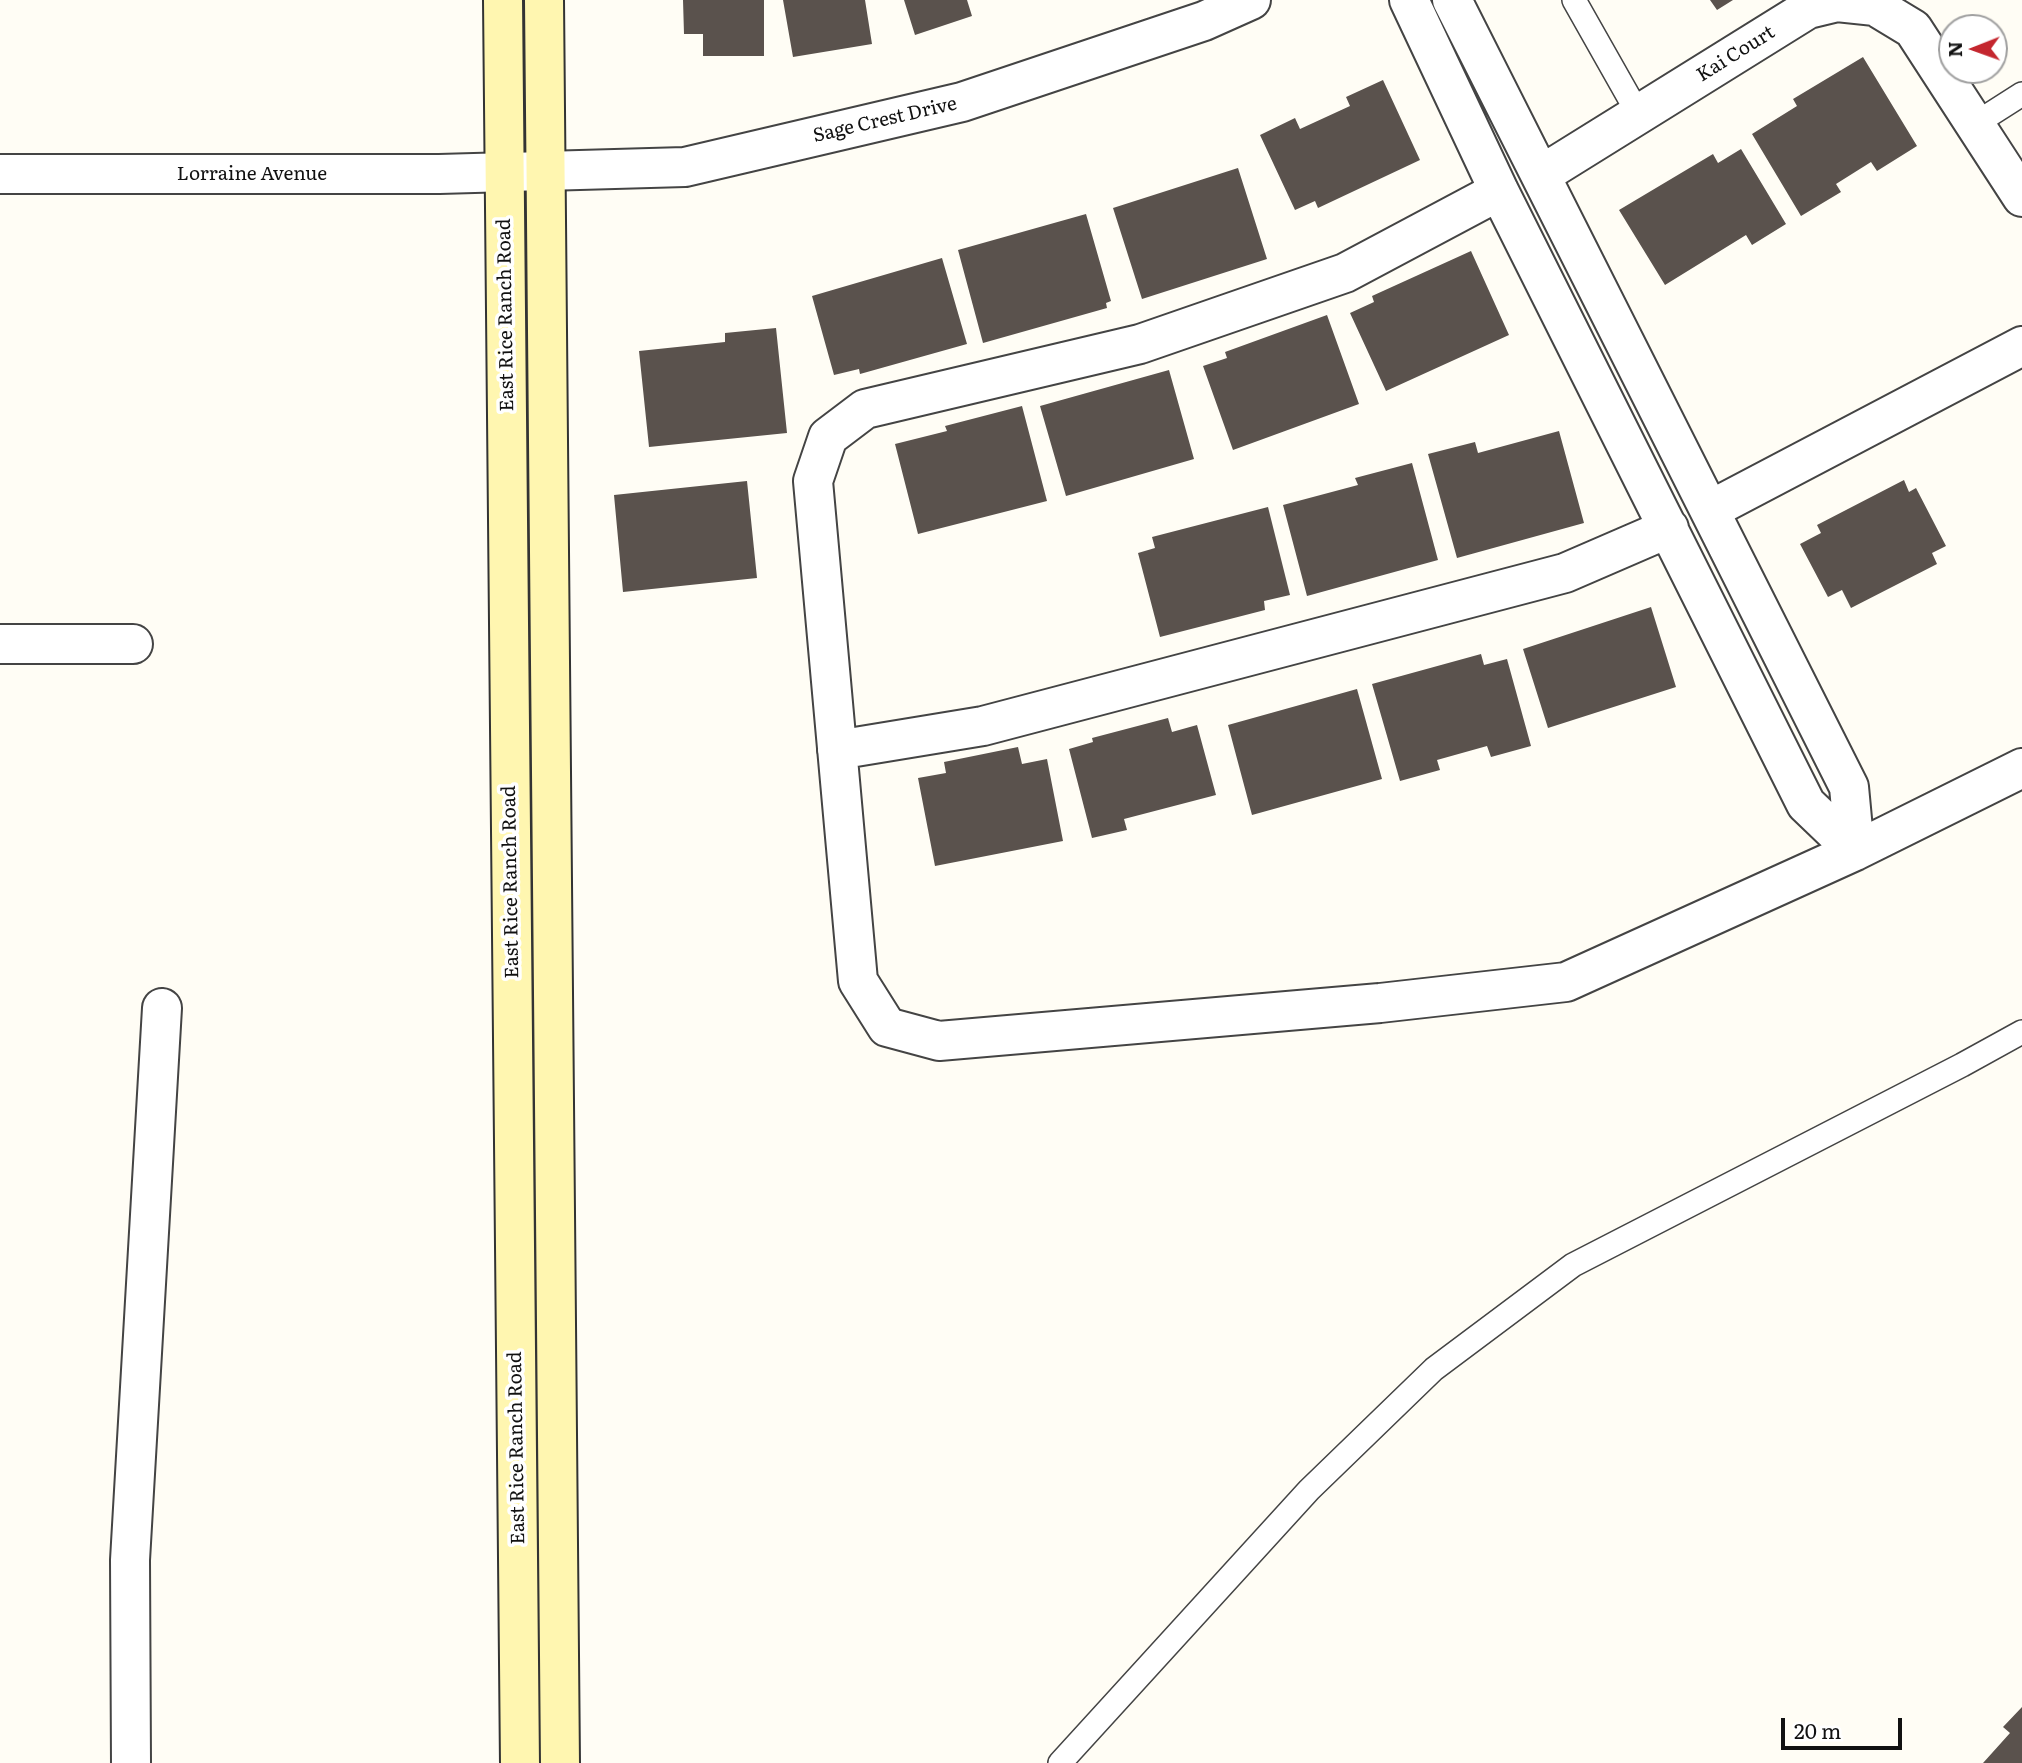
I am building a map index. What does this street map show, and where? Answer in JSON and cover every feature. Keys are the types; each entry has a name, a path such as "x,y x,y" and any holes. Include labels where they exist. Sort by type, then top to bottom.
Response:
{"main road":[{"name":"East Rice Ranch Road","path":"503,0 520,1763"},
{"name":"East Rice Ranch Road","path":"544,0 560,1763"}],"street":[{"name":"Sage Crest Drive","path":"504,172 685,167 962,103 1204,21 1251,0"},
{"path":"1409,0 1499,191 1806,804 1855,851"},
{"path":"1452,0 1849,787 1855,851"},
{"name":"Kai Court","path":"1541,175 1808,9 1837,2 1875,6 1913,29 2022,197"},
{"name":"Lorraine Avenue","path":"0,174 504,172"},
{"path":"1499,191 1345,273 1140,344 865,410 828,437 813,481 858,981 887,1027 939,1041 1380,1003 1566,982 1855,851 2022,768"},
{"path":"1710,510 2022,346"},
{"path":"837,750 983,726 1565,573 1670,528"},
{"path":"0,644 134,644"},
{"path":"131,1763 130,1560 162,1009"}],"lane":[{"path":"1574,0 1639,115"},
{"path":"1975,124 2022,94"},
{"path":"1059,1763 1309,1490 1434,1369 1573,1265 1950,1072 2022,1032"}],"building":[{"path":"683,0 764,0 764,56 703,56 703,34 684,34"},
{"path":"783,0 865,0 872,44 793,57"},
{"path":"904,0 967,0 972,16 915,35"},
{"path":"1710,0 1733,0 1717,10"},
{"path":"1863,57 1917,146 1877,171 1871,162 1836,184 1841,192 1801,216 1752,134 1797,106 1793,99"},
{"path":"1383,80 1420,160 1318,208 1315,201 1295,210 1260,135 1295,118 1300,129 1350,106 1346,97"},
{"path":"1741,149 1786,224 1752,245 1746,235 1665,285 1619,210 1713,154 1718,163"},
{"path":"1238,168 1267,259 1142,299 1113,208"},
{"path":"1086,214 1111,301 1106,303 1107,308 983,343 958,250"},
{"path":"1471,251 1509,335 1386,391 1350,313 1374,302 1372,296"},
{"path":"942,258 967,344 860,374 859,369 834,375 812,296"},
{"path":"1327,315 1359,404 1233,450 1203,366 1227,358 1225,352"},
{"path":"776,328 787,433 649,447 639,351 725,342 725,333"},
{"path":"1169,370 1194,459 1066,496 1040,406"},
{"path":"1022,406 1047,501 918,534 895,444 947,431 945,426"},
{"path":"1559,431 1584,523 1457,558 1428,454 1475,442 1478,453"},
{"path":"1412,463 1438,560 1307,596 1283,505 1358,485 1355,478"},
{"path":"1904,480 1909,492 1916,488 1946,546 1932,553 1937,564 1851,608 1842,590 1828,597 1800,544 1821,533 1817,525"},
{"path":"747,481 757,578 623,592 614,495"},
{"path":"1268,507 1290,595 1264,601 1265,610 1160,637 1138,553 1155,548 1152,537"},
{"path":"1651,607 1676,687 1548,728 1523,649"},
{"path":"1481,654 1484,665 1507,659 1531,746 1491,757 1487,746 1437,760 1440,770 1400,781 1372,684"},
{"path":"1357,689 1382,779 1252,815 1228,725"},
{"path":"1168,718 1172,732 1197,725 1216,795 1124,819 1127,830 1092,838 1069,749 1093,742 1092,738"},
{"path":"1018,747 1022,764 1047,759 1063,841 935,866 918,778 946,773 944,762"},
{"path":"2022,1707 2022,1763 1983,1763 2010,1733 2003,1727"}]}
